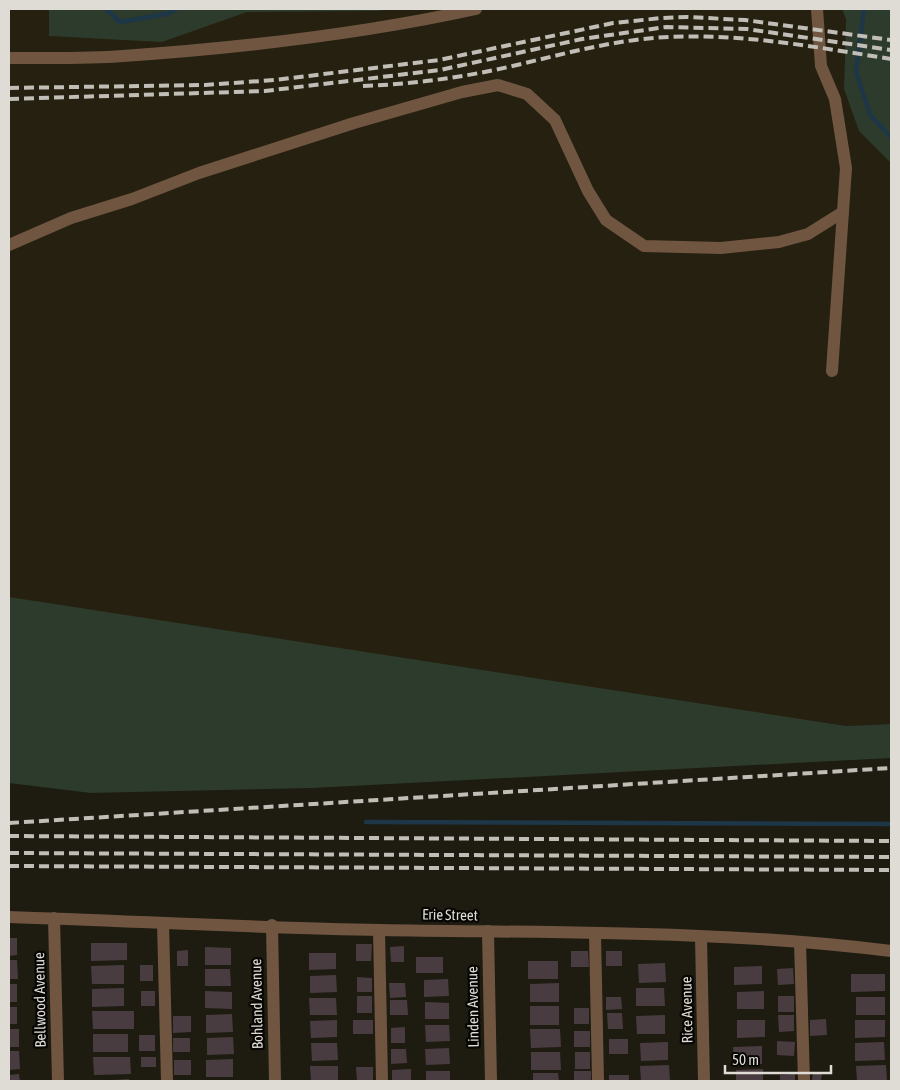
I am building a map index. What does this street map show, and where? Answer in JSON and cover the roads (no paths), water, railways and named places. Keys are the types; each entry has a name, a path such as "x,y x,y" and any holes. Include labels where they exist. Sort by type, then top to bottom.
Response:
{"street":[{"path":"9,58 121,56 246,44 324,35 476,9"},
{"path":"817,9 821,66 835,99 846,168 832,371"},
{"path":"9,245 71,218 132,199 200,173 354,123 462,92 498,85 527,94 555,120 588,191 606,220 644,246 721,248 779,242 808,234 843,212"},
{"name":"Erie Street","path":"9,917 163,924 272,925 379,930 701,937 800,942 891,951"},
{"name":"Bellwood Avenue","path":"54,918 58,1081"},
{"path":"163,924 167,1081"},
{"name":"Bohland Avenue","path":"272,925 275,1081"},
{"path":"379,930 382,1081"},
{"name":"Linden Avenue","path":"488,931 491,1081"},
{"path":"595,934 598,1081"},
{"name":"Rice Avenue","path":"701,937 704,1081"},
{"path":"800,942 804,1081"}],"waterway":[{"path":"106,9 120,22 166,14 177,9"},
{"path":"864,9 856,72 870,115 891,137"},
{"path":"366,822 891,824"}],"railway":[{"path":"9,88 205,85 275,80 439,60 613,23 662,18 687,17 745,20 891,40"},
{"path":"9,99 265,91 440,70 582,39 666,27 747,29 891,50"},
{"path":"363,86 402,84 460,76 611,44 674,37 705,36 767,41 891,59"},
{"path":"9,823 891,768"},
{"path":"9,836 891,841"},
{"path":"9,853 891,857"},
{"path":"9,866 891,870"}]}
